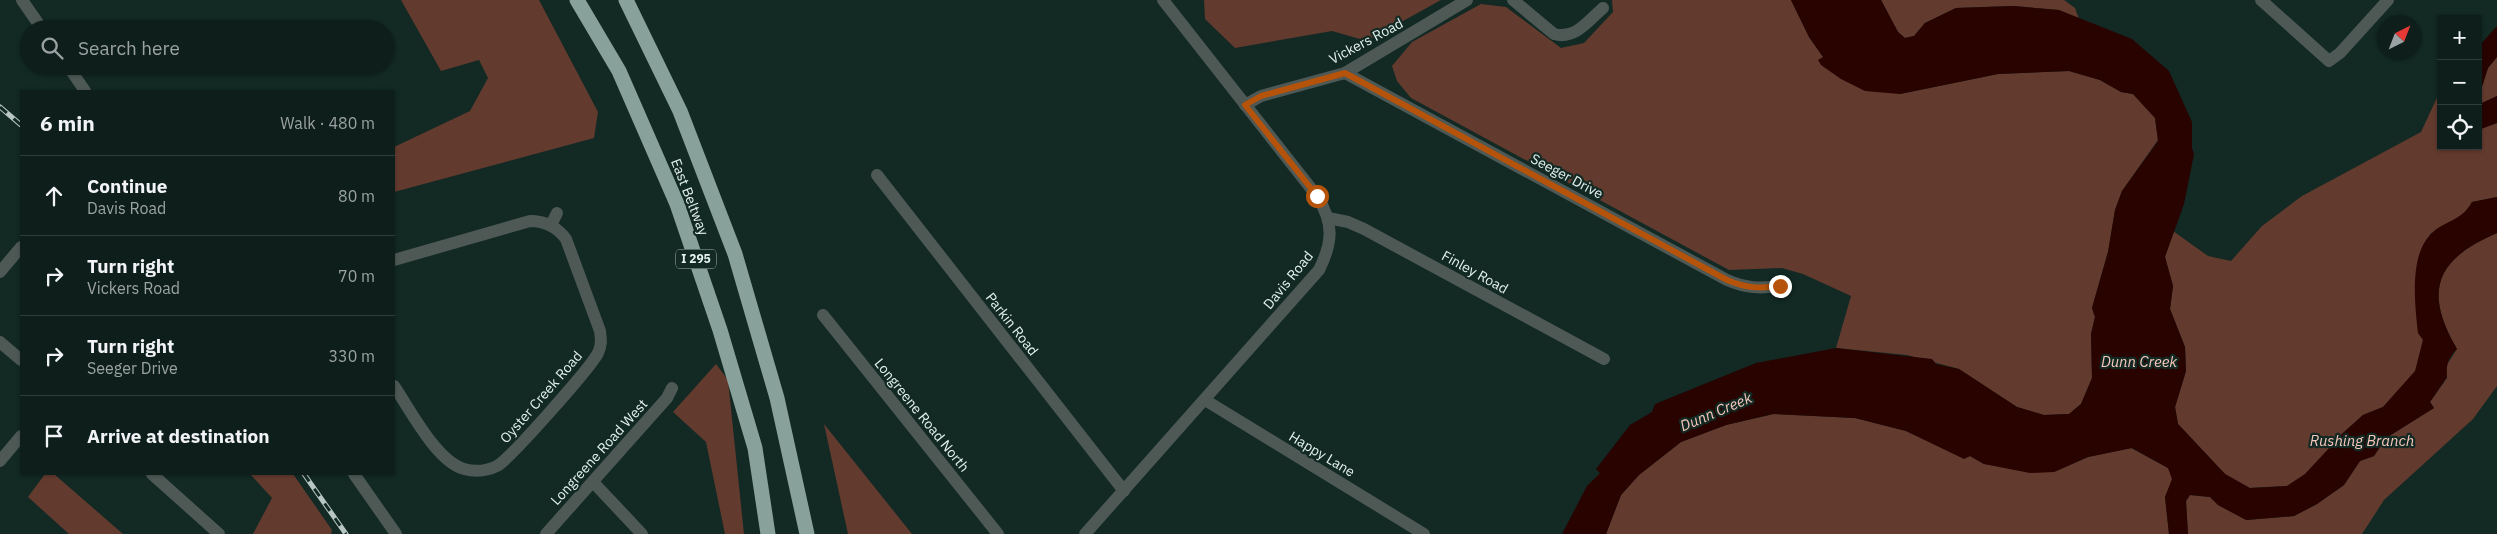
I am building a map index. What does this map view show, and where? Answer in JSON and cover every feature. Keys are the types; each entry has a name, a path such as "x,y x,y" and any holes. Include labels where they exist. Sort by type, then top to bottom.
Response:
{"highway":[{"name":"East Beltway","path":"578,0 619,71 677,204 720,330 755,448 768,534"},
{"name":"East Beltway","path":"626,0 680,111 735,254 777,398 807,534"}],"street":[{"name":"Davis Road","path":"1085,534 1319,270 1329,248 1328,218 1317,196 1163,0"},
{"name":"Vickers Road","path":"1245,105 1261,96 1345,73 1467,0"},
{"path":"1513,0 1554,34 1563,36 1575,33 1602,8"},
{"path":"2261,0 2329,61 2340,53 2388,0"},
{"path":"27,2 37,20"},
{"name":"Seeger Drive","path":"1345,73 1727,280 1744,287 1757,289 1780,286"},
{"path":"74,75 84,90"},
{"name":"Parkin Road","path":"877,175 1124,491"},
{"path":"395,260 530,221 540,221 551,226 557,213"},
{"name":"Finley Road","path":"1328,218 1348,222 1364,229 1604,359"},
{"name":"Oyster Creek Road","path":"395,387 441,455 474,477 507,458 592,363 599,352 602,342 600,331 566,239 560,231 551,226"},
{"path":"0,272 20,248"},
{"name":"Longreene Road North","path":"823,315 998,534"},
{"path":"0,342 20,359"},
{"name":"Longreene Road West","path":"546,534 667,398 672,388"},
{"name":"Happy Lane","path":"1205,400 1424,534"},
{"path":"0,461 20,437"},
{"path":"153,475 219,534"},
{"path":"355,475 396,534"},
{"path":"593,482 642,534"}],"shaded area":[{"path":"401,0 539,0 598,112 594,138 395,192 395,147 470,111 488,78 479,60 441,71"},
{"path":"1204,0 1441,0 1367,41 1332,31 1235,48 1205,19"},
{"path":"1612,0 1791,0 1809,37 1823,57 1900,94 1998,74 2069,71 2100,80 2121,92 2133,94 2155,118 2158,140 2122,191 2115,210 2108,252 2092,308 2095,317 2091,334 2092,378 2081,404 2069,414 2044,415 2017,407 1959,369 1907,355 1836,348 1851,296 1803,274 1782,268 1729,270 1411,98 1397,81 1392,66 1412,42 1481,4 1506,7 1561,48 1584,43 1613,12"},
{"path":"1881,0 2064,0 2075,8 2079,19 2059,10 2013,6 1956,8 1925,23 1914,36 1905,38 1898,32"},
{"path":"2497,57 2497,96 2482,103 2482,87 2488,68"},
{"path":"2437,98 2437,150 2482,150 2482,129 2497,123 2497,197 2472,202 2466,213 2430,234 2423,340 2416,371 2383,407 2363,415 2343,433 2306,474 2287,486 2249,488 2225,474 2178,424 2175,407 2186,371 2185,347 2170,309 2173,286 2165,257 2173,231 2208,256 2231,261 2262,226 2302,196 2421,132"},
{"path":"2497,233 2497,386 2473,419 2384,500 2362,534 2188,534 2186,501 2190,495 2210,497 2218,505 2247,520 2294,516 2317,504 2344,485 2360,461 2374,456 2386,438 2434,408 2430,402 2447,378 2446,366 2457,349 2446,328 2440,310 2439,294 2441,279 2460,254 2476,243"},
{"path":"716,364 728,380 744,534 725,534 706,442 673,412"},
{"path":"1774,414 1855,418 1906,431 1964,458 1970,456 1984,464 2054,472 2088,457 2131,448 2168,468 2173,479 2165,497 2169,534 1606,534 1621,495 1639,475 1681,442 1726,425"},
{"path":"824,424 912,534 848,534"},
{"path":"44,475 55,475 123,534 69,534 28,497"},
{"path":"251,475 294,475 332,530 331,534 253,534 272,498"}],"water":[{"name":"Dunn Creek","path":"1791,0 1881,0 1898,32 1905,38 1914,36 1925,23 1956,8 2013,6 2059,10 2132,39 2169,71 2192,122 2192,148 2194,154 2184,204 2165,257 2173,286 2170,309 2185,347 2186,371 2175,407 2178,424 2225,474 2250,488 2287,486 2305,474 2343,433 2363,415 2383,407 2415,371 2423,340 2418,333 2415,282 2416,269 2423,244 2435,230 2458,217 2468,209 2472,202 2497,197 2497,233 2476,243 2460,254 2441,279 2439,294 2440,310 2446,328 2457,349 2448,362 2447,377 2430,402 2434,408 2386,438 2374,456 2360,461 2344,485 2317,504 2294,516 2246,520 2218,505 2210,497 2190,495 2186,501 2188,534 2169,534 2165,497 2172,479 2168,468 2132,448 2088,457 2054,472 2030,473 1984,464 1970,456 1964,459 1906,431 1855,418 1773,414 1726,425 1681,442 1639,475 1621,495 1606,534 1562,534 1587,486 1600,473 1596,469 1630,425 1652,412 1655,404 1756,363 1836,348 1932,359 1936,364 1959,369 2017,407 2044,415 2069,414 2081,404 2092,378 2091,334 2095,317 2092,308 2108,252 2115,210 2122,191 2158,141 2155,118 2133,94 2121,92 2100,80 2069,71 1998,74 1900,94 1865,91 1841,79 1821,65 1818,60 1823,57 1809,37"},
{"path":"2497,26 2497,57 2488,68 2482,87 2482,43"},
{"path":"2497,96 2497,123 2482,129 2482,103"}],"railway":[{"path":"0,107 20,124"},
{"path":"305,475 346,534"}],"route":[{"path":"1317,196 1245,105 1261,96 1345,73 1727,280 1744,287 1757,289 1780,286"}],"water label":[{"name":"Rushing Branch","path":"2362,441"}]}
